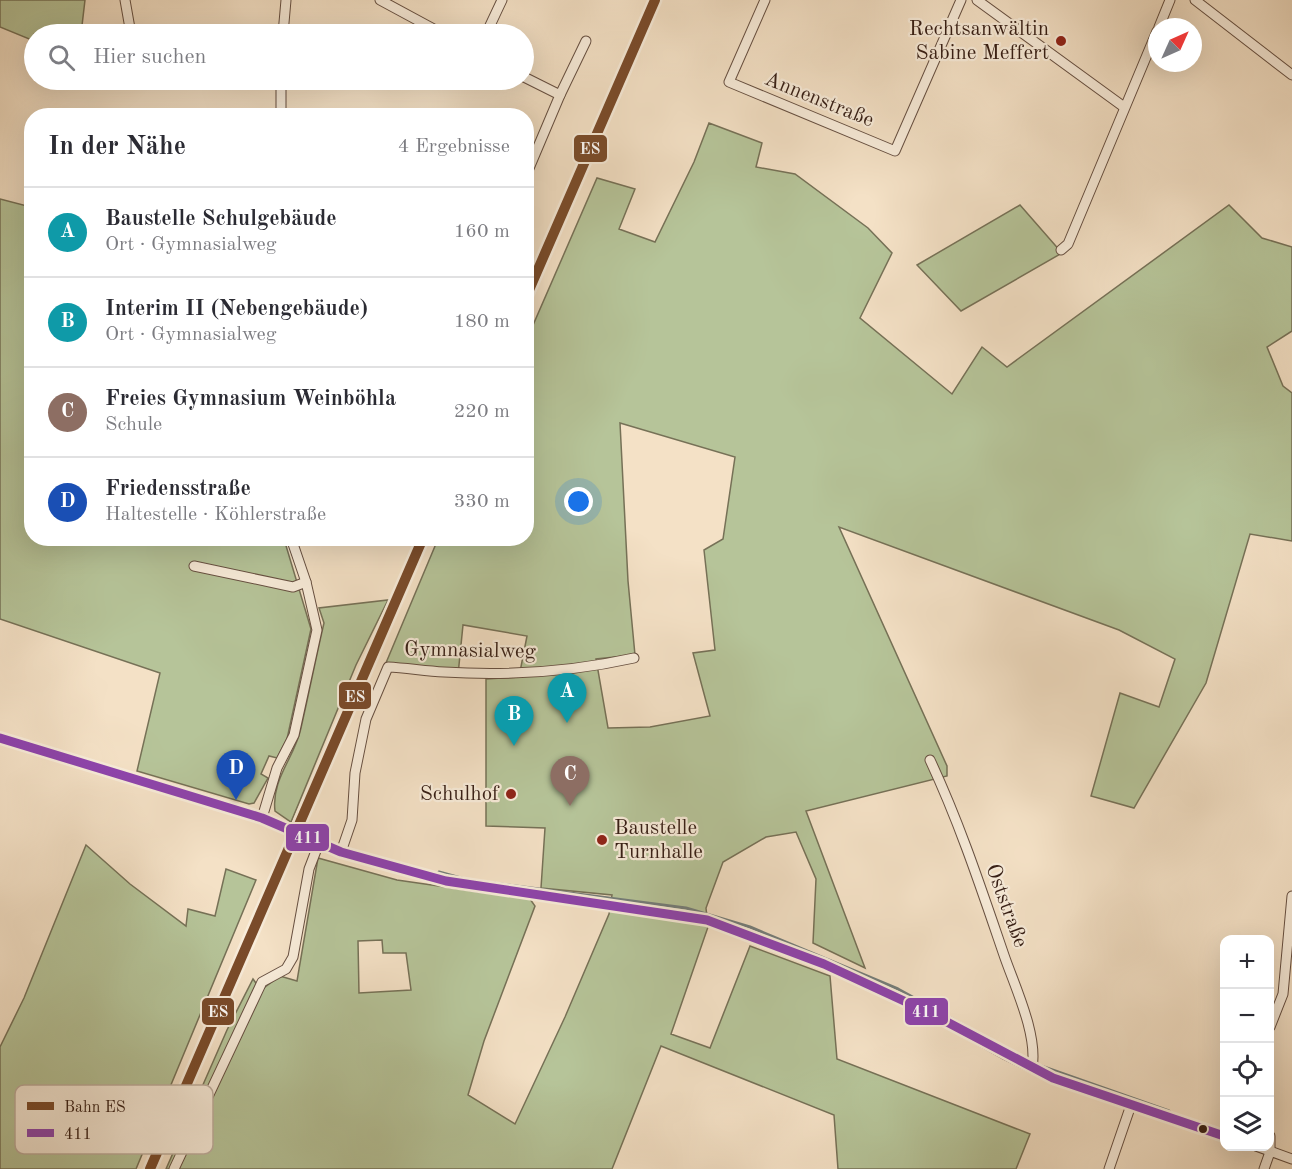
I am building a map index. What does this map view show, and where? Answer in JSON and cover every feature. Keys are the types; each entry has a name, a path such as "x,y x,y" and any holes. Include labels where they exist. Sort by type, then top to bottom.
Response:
{"street":[{"path":"125,0 129,24"},
{"path":"284,24 286,0"},
{"path":"380,0 424,24"},
{"path":"491,24 502,0"},
{"name":"Annenstraße","path":"765,0 729,82 895,151 961,0"},
{"path":"977,0 1124,107"},
{"path":"1163,18 1170,0"},
{"path":"1195,0 1292,75"},
{"path":"534,154 586,41"},
{"path":"1061,250 1068,244 1078,223 1148,52"},
{"path":"534,82 560,94"},
{"path":"281,90 281,108"},
{"path":"262,818 278,768 294,735 317,630 306,582 294,546"},
{"path":"194,566 293,587 306,582"},
{"name":"Gymnasialweg","path":"341,852 352,820 355,773 366,719 388,667 450,672 527,673 589,668 634,658"},
{"path":"0,738 262,818 341,852 446,881 707,920 845,974 930,1013 1032,1068 1220,1135"},
{"name":"Oststraße","path":"930,760 984,897 1018,996 1034,1054 1032,1068"},
{"path":"213,1086 262,982 286,969 293,957 309,869 319,843"},
{"path":"1274,1016 1280,1003 1285,981 1292,896"},
{"path":"1109,1169 1131,1105"},
{"path":"1264,1169 1270,1152 1292,1159"},
{"path":"174,1169 181,1154"}],"green space":[{"path":"0,0 85,0 82,24 24,24 24,37 0,27"},
{"path":"709,123 762,143 756,167 795,174 868,228 892,253 860,318 952,394 982,347 1007,367 1229,205 1262,238 1292,247 1292,331 1267,347 1283,386 1292,393 1292,541 1250,534 1206,683 1134,808 1091,796 1120,693 1159,707 1175,659 1119,630 839,527 947,766 947,776 806,811 865,968 813,943 816,879 796,832 766,837 723,862 706,908 708,927 671,1034 710,1048 750,946 830,976 837,1059 1030,1134 1016,1169 838,1169 834,1115 661,1046 612,1169 166,1169 173,1154 213,1154 213,1085 203,1085 253,979 261,990 280,976 297,981 318,858 397,880 530,899 535,906 484,1041 468,1095 515,1124 565,1017 609,914 612,895 541,888 545,828 486,826 486,679 519,677 527,636 463,625 458,675 383,670 435,546 534,546 534,323 597,178 635,189 619,229 655,242 694,162","holes":["620,423 735,457 723,539 704,550 715,650 693,653 710,716 650,727 608,728 596,659 635,655 628,581","382,940 383,953 406,953 411,990 359,993 358,941"]},
{"path":"0,199 24,205 24,546 286,546 311,629 287,739 277,758 269,756 261,774 268,778 254,803 249,804 137,771 160,673 0,619"},
{"path":"1020,205 1062,253 961,311 917,265"},
{"path":"388,600 356,665 291,822 275,811 275,799 280,778 301,728 324,623 319,608"},
{"path":"86,845 130,884 186,926 188,909 215,916 226,869 256,880 171,1085 15,1085 15,1154 142,1154 136,1169 0,1169 0,1047 24,998"}],"waterway":[{"path":"439,872 468,880"},
{"path":"477,881 686,908 750,927 898,989 1025,1059"},
{"path":"1041,1066 1169,1111"}],"rail line":[{"name":"ES","path":"534,279 655,0"},
{"name":"ES","path":"186,1085 420,546"},
{"name":"ES","path":"150,1169 156,1154"}],"transit line":[{"name":"411","path":"0,738 262,818 341,852 446,881 707,920 824,964 930,1013 1053,1078 1220,1135"}],"place":[{"name":"Rechtsanwältin Sabine Meffert","path":"1061,41"},
{"name":"Baustelle Schulgebäude","path":"567,723"},
{"name":"Interim II (Nebengebäude)","path":"514,746"},
{"name":"Schulhof","path":"511,794"},
{"name":"Friedensstraße","path":"236,800"},
{"name":"Freies Gymnasium Weinböhla","path":"570,806"},
{"name":"Baustelle Turnhalle","path":"602,840"}]}
